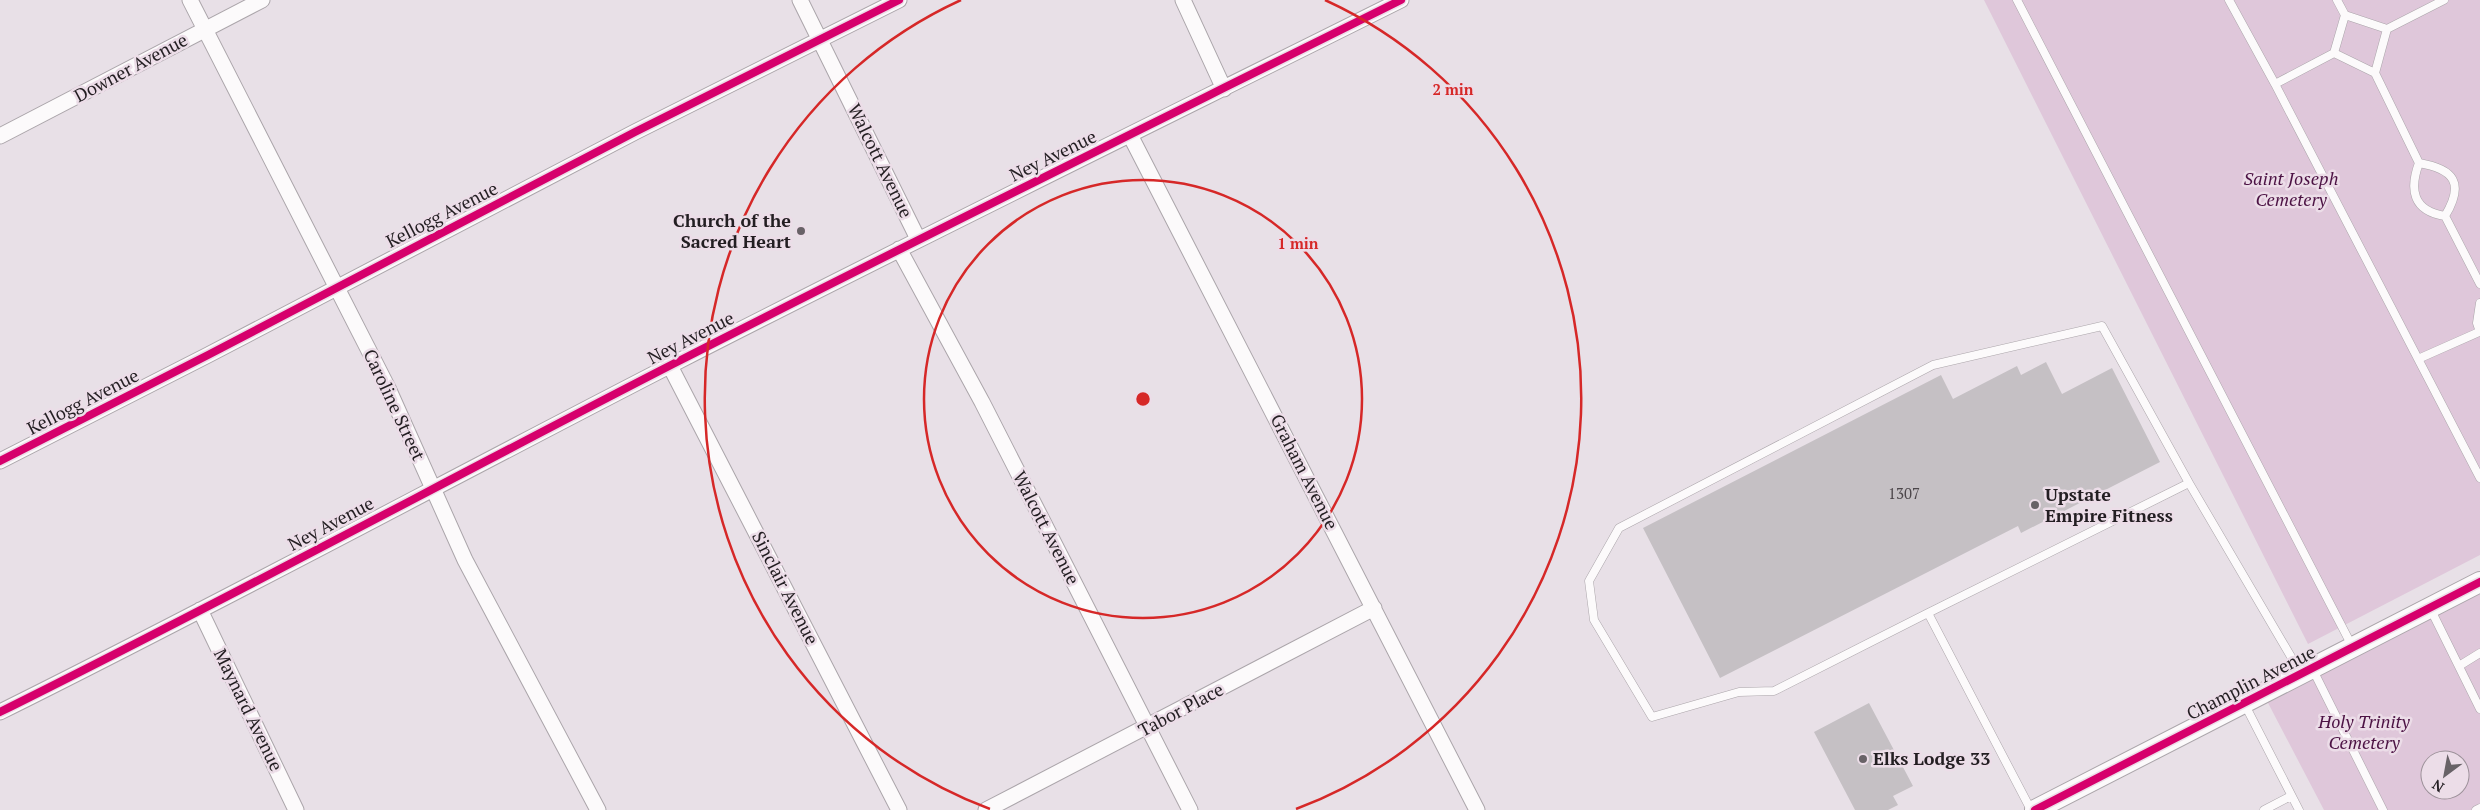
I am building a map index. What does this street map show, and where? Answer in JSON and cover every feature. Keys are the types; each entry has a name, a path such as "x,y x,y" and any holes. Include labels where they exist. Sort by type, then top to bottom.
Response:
{"street":[{"name":"Caroline Street","path":"190,0 388,388 465,560 598,810"},
{"name":"Downer Avenue","path":"0,136 262,0"},
{"name":"Walcott Avenue","path":"800,0 918,239"},
{"name":"Kellogg Avenue","path":"0,461 636,132 899,0"},
{"path":"1182,0 1224,88"},
{"name":"Ney Avenue","path":"0,712 900,248 1401,0"},
{"name":"Graham Avenue","path":"1130,135 1477,810"},
{"name":"Walcott Avenue","path":"900,248 982,402 1190,810"},
{"name":"Sinclair Avenue","path":"670,366 899,810"},
{"name":"Champlin Avenue","path":"2035,810 2480,582"},
{"name":"Tabor Place","path":"986,810 1374,608"},
{"name":"Maynard Avenue","path":"200,610 296,810"}],"lane":[{"path":"2017,0 2352,648"},
{"path":"2229,0 2275,84 2480,478"},
{"path":"2337,0 2345,15 2387,29 2444,0"},
{"path":"2275,84 2334,53 2345,15"},
{"path":"2375,73 2387,29"},
{"path":"2334,53 2375,73 2419,163 2413,178 2414,192 2418,203 2428,211 2445,216 2480,284"},
{"path":"2419,163 2444,170 2452,178 2456,189 2452,205 2445,216"},
{"path":"2418,359 2480,332 2478,309 2480,303"},
{"path":"2190,483 1774,691 1739,692 1652,716 1594,620 1589,581 1619,528 1933,365 2102,326 2190,483 2306,671 2383,810"},
{"path":"2430,608 2480,709"},
{"path":"1928,613 2031,810"},
{"path":"2458,666 2480,653"},
{"path":"2244,703 2299,810"},
{"path":"2264,810 2291,796"},
{"path":"2476,810 2480,808"}],"green space":[{"name":"Saint Joseph Cemetery","path":"1984,0 2480,0 2480,555 2308,644"},
{"name":"Holy Trinity Cemetery","path":"2480,592 2480,810 2324,810 2267,701"}],"building":[{"path":"2046,362 2062,394 2112,368 2160,462 2021,533 2018,526 1720,678 1643,528 1941,375 1953,399 2017,366 2021,375"},
{"name":"Elks Lodge 33","path":"1869,703 1913,786 1893,796 1898,805 1888,810 1855,810 1814,732"}],"cycle path":[{"path":"0,461 208,355 635,132 899,0"},
{"path":"0,712 169,627 589,407 764,318 1401,0"},
{"path":"2035,810 2480,582"}],"place":[{"name":"Church of the Sacred Heart","path":"801,231"},
{"name":"Upstate Empire Fitness","path":"2035,505"},
{"name":"Elks Lodge 33","path":"1863,759"}]}
